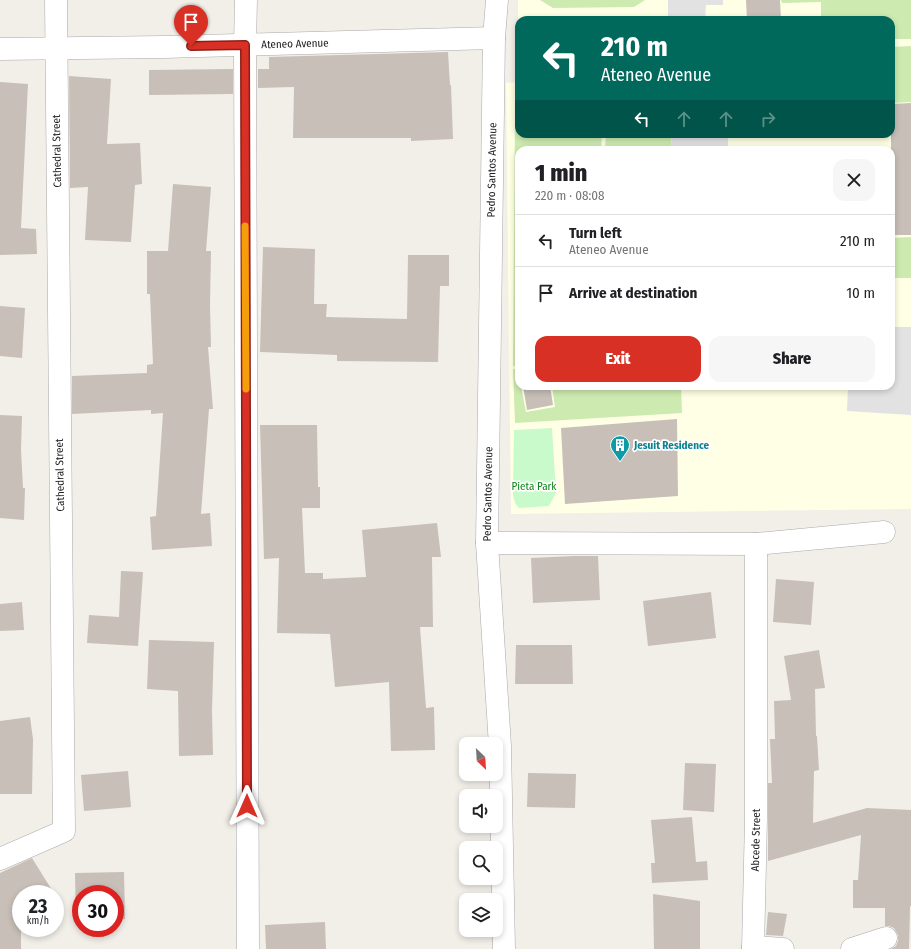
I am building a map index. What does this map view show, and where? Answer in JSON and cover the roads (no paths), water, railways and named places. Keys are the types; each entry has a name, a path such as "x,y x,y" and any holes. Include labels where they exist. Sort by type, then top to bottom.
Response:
{"street":[{"path":"56,0 56,49"},
{"path":"246,0 248,949"},
{"name":"Pedro Santos Avenue","path":"497,0 494,38 487,543 500,746 504,949"},
{"name":"Ateneo Avenue","path":"0,49 245,45 494,38"},
{"name":"Cathedral Street","path":"0,859 64,831 56,49"},
{"path":"487,543 756,544 884,532"},
{"name":"Abcede Street","path":"753,948 756,731 756,544"},
{"path":"852,949 886,938"},
{"path":"753,948 783,949"}],"place":[{"name":"Jesuit Residence","path":"620,462"}],"park label":[{"name":"Pieta Park","path":"534,486"}]}
